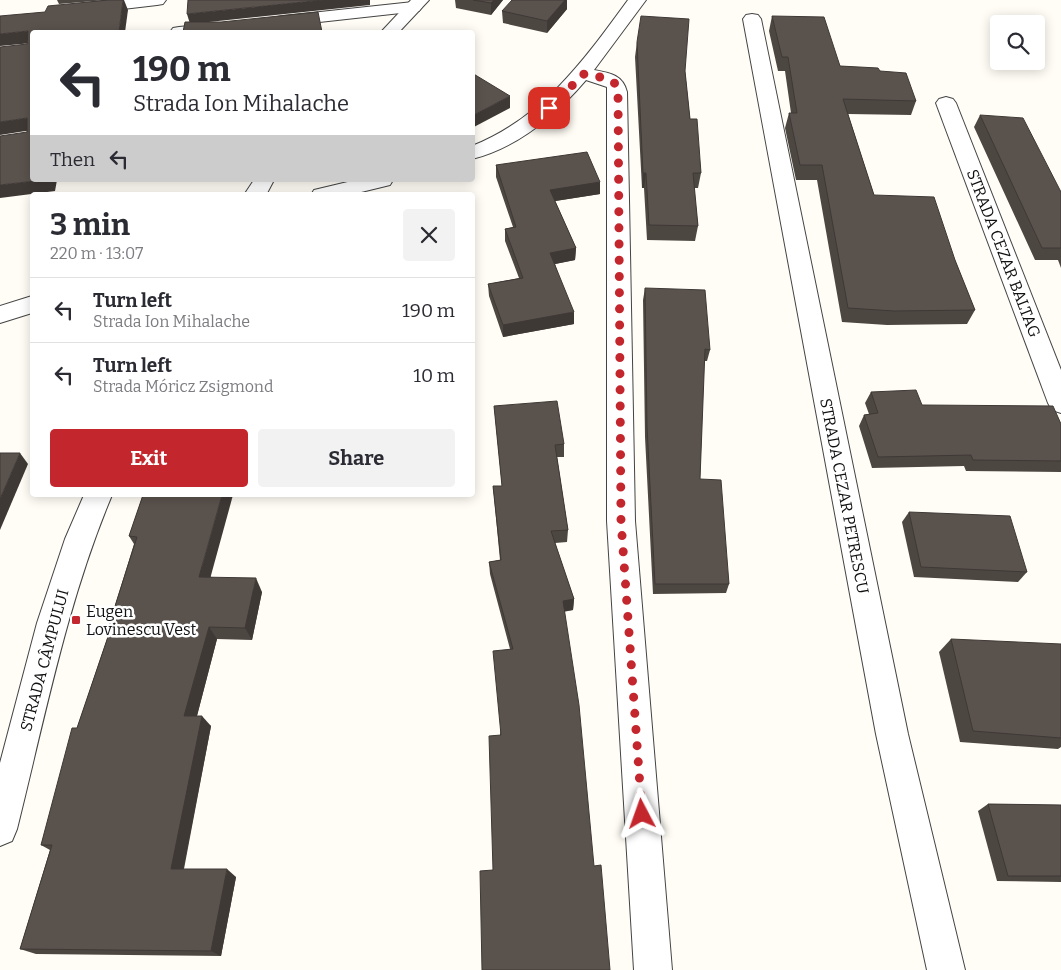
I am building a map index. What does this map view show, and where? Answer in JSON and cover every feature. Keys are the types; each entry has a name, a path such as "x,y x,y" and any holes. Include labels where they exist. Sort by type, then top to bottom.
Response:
{"street":[{"path":"70,10 157,0"},
{"path":"475,151 526,127 561,98 584,74 637,0"},
{"path":"268,22 416,4"},
{"path":"392,30 416,4"},
{"name":"STRADA CEZAR PETRESCU","path":"752,19 890,724 946,970"},
{"path":"199,30 238,26"},
{"path":"584,74 605,78 616,84 618,92 621,521 653,970"},
{"name":"STRADA CEZAR BALTAG","path":"946,104 1061,403"},
{"path":"334,192 375,182"},
{"path":"0,314 30,305"},
{"name":"STRADA CÂMPULUI","path":"0,829 52,623 79,539 97,497"}],"building":[{"path":"123,0 119,30 30,30 30,182 0,185 0,136 27,132 27,118 0,122 0,47 27,44 28,31 0,34 0,16 45,12 48,6"},
{"path":"188,0 323,0 187,14"},
{"path":"473,0 494,0 491,3"},
{"path":"512,0 565,0 547,21 502,11"},
{"path":"318,12 322,30 183,30 185,22 221,22"},
{"path":"641,16 689,19 685,71 690,119 697,119 701,173 693,173 698,226 649,225 646,173 643,173 637,42"},
{"path":"772,16 824,17 840,66 878,68 880,71 906,73 916,101 843,99 874,195 934,197 955,260 975,310 894,311 848,308 822,165 800,165 789,113 797,113 788,57 782,57"},
{"path":"475,75 510,96 475,114"},
{"path":"980,115 1023,118 1061,192 1061,248 1042,248"},
{"path":"587,152 600,182 550,190 576,248 550,253 574,312 503,325 488,284 523,278 505,229 516,227 496,165"},
{"path":"645,288 705,290 710,350 705,349 700,479 721,480 729,584 655,584 647,426"},
{"path":"916,390 922,405 1053,406 1061,424 1061,461 973,460 971,455 878,457 864,415 878,413 871,392"},
{"path":"557,401 564,444 555,445 568,530 551,531 574,599 563,601 579,705 594,866 601,865 610,970 482,970 480,871 493,870 489,736 501,735 493,651 513,649 489,562 501,560 493,486 502,486 494,406"},
{"path":"0,453 20,453 0,499"},
{"path":"142,497 221,497 199,577 256,578 245,628 209,627 184,716 202,716 171,869 227,869 211,951 20,949 52,845 41,845 72,728 77,728 112,625 109,625 137,537 129,536"},
{"path":"909,512 1010,516 1027,572 921,567"},
{"path":"951,639 1061,644 1061,738 973,731"},
{"path":"988,804 1061,805 1061,876 1008,876"}],"place":[{"name":"Eugen Lovinescu Vest","path":"76,620"}],"route":[{"path":"549,108 584,74 605,78 616,84 618,92 621,521 642,814"}]}
